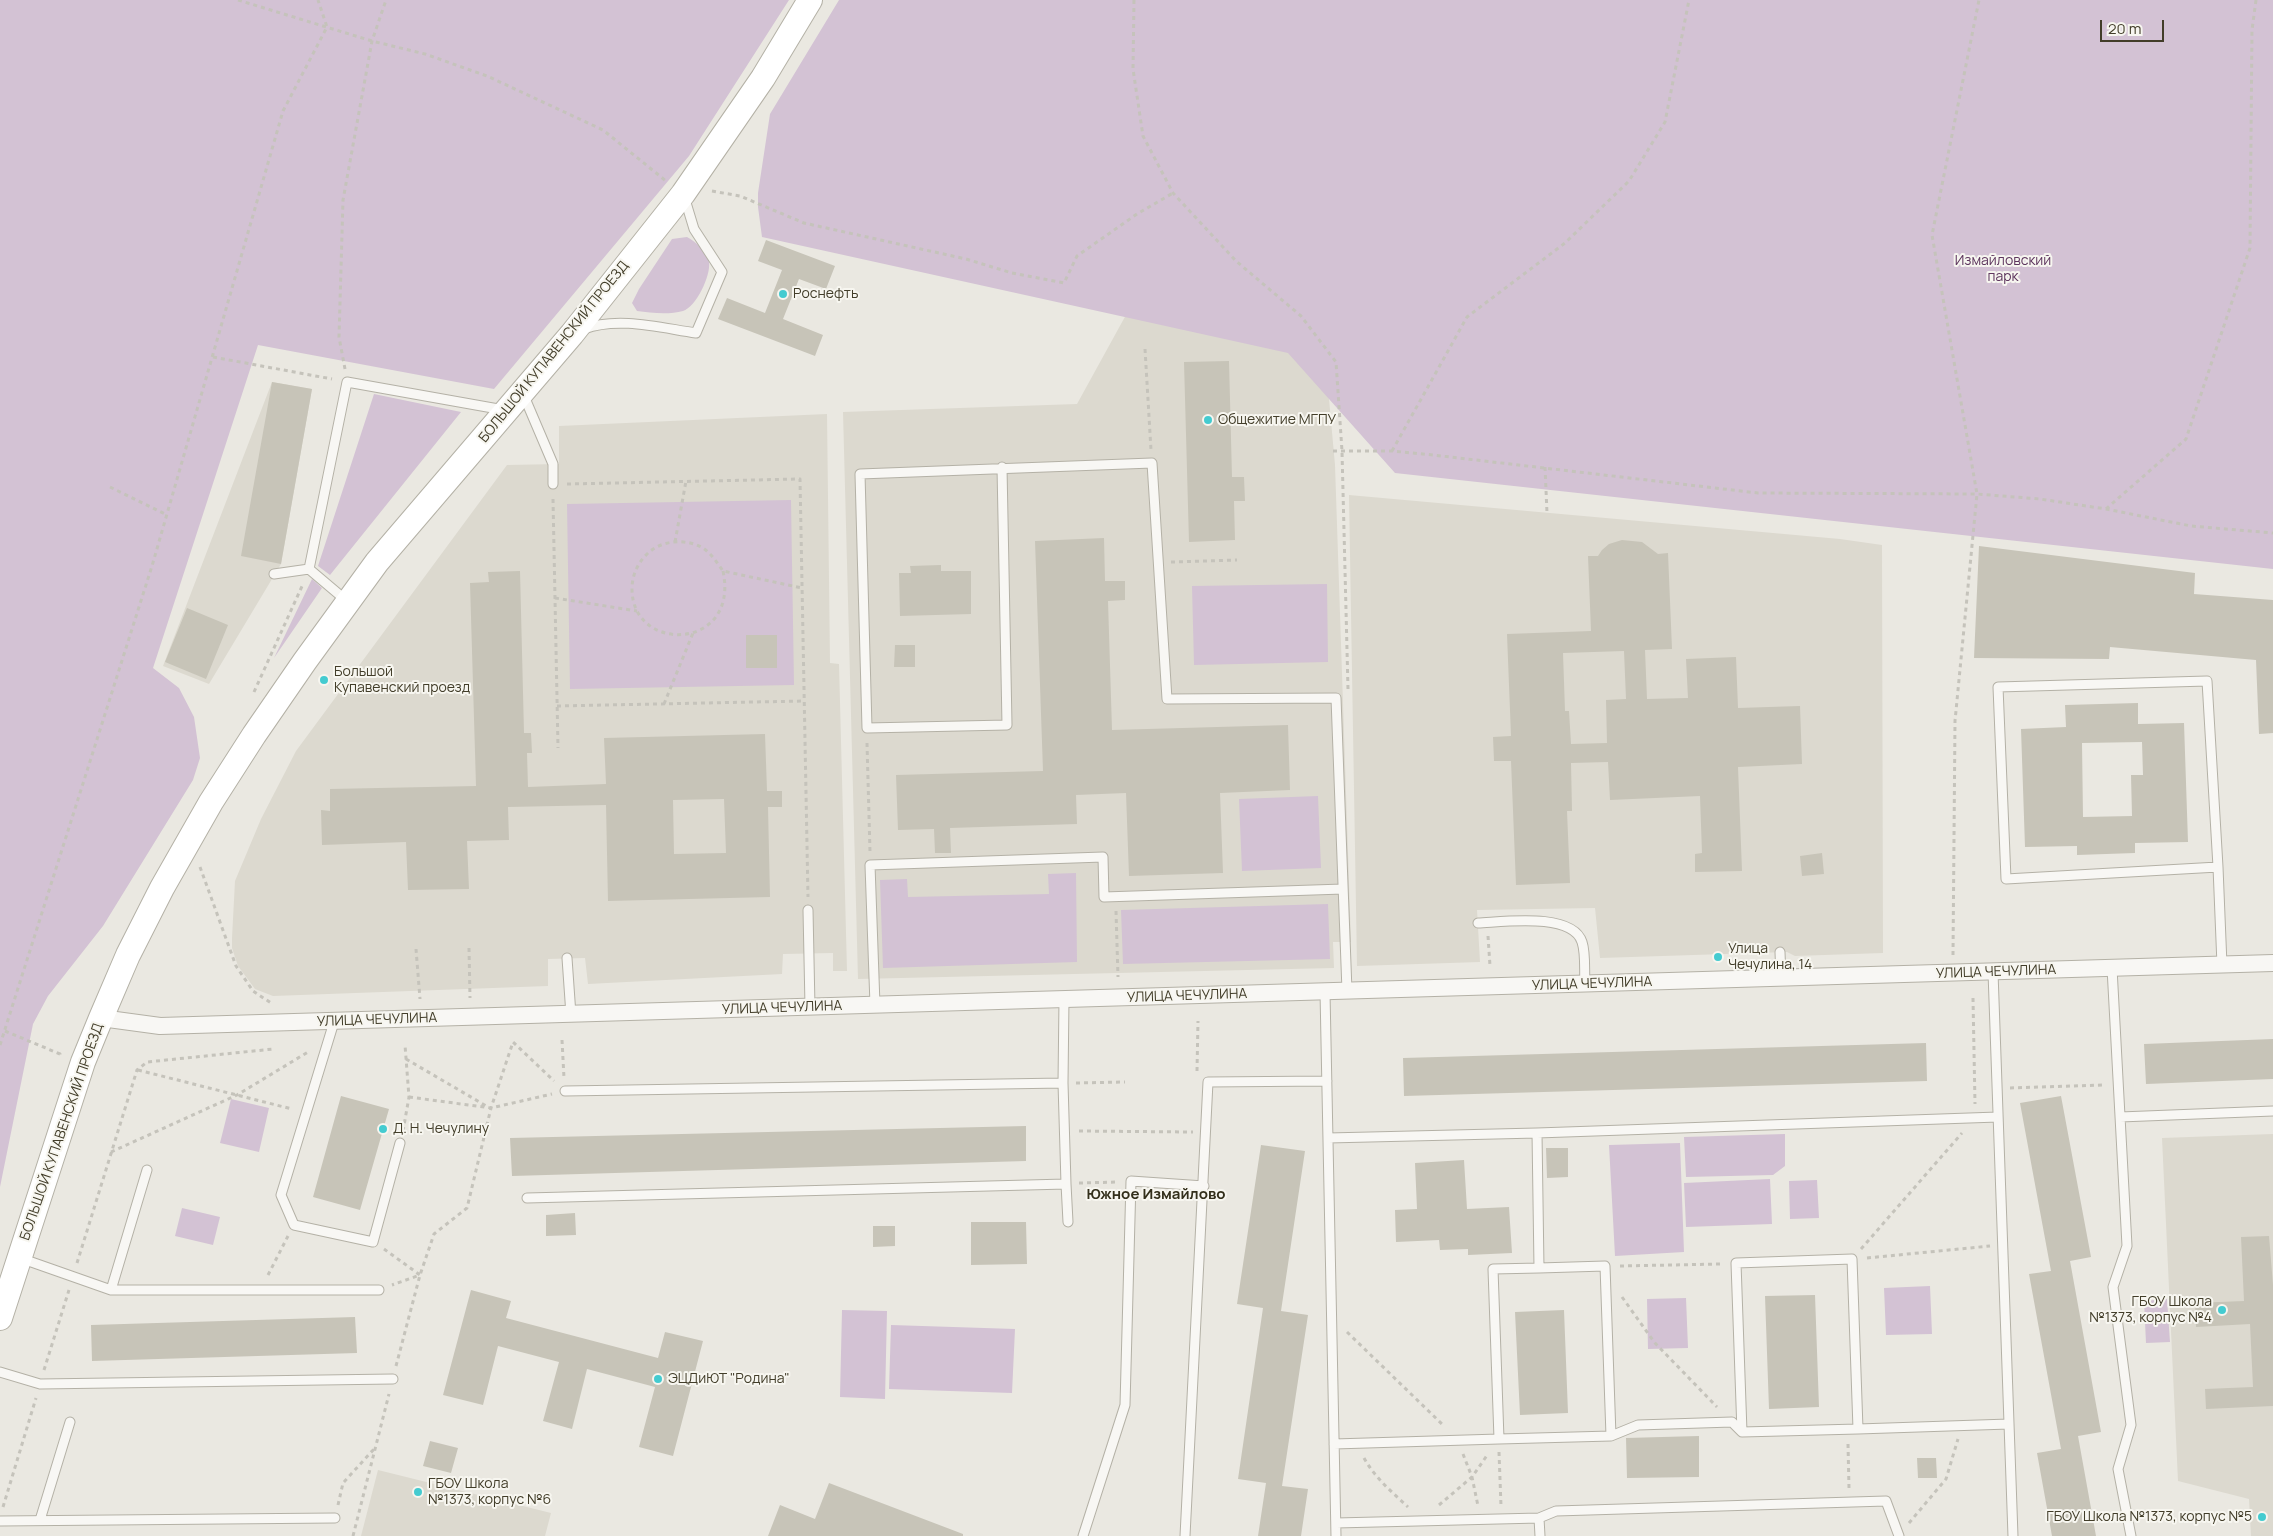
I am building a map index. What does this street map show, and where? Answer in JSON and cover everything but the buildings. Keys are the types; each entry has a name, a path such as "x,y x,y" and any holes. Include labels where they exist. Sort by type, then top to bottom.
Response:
{"main road":[{"name":"БОЛЬШОЙ КУПАВЕНСКИЙ ПРОЕЗД","path":"0,1318 83,1062 128,955 162,888 211,802 259,727 377,562 694,192 810,0"}],"street":[{"name":"УЛИЦА ЧЕЧУЛИНА","path":"101,1018 160,1026 334,1022 2273,963"}],"lane":[{"path":"572,334 595,325 623,323 696,333 722,272 694,229 694,192"},
{"path":"309,569 347,382 513,404 527,403 553,464 553,484"},
{"path":"1002,467 1007,725 867,728 860,474 1002,467 1152,463 1167,699 1336,698 1347,991"},
{"path":"274,574 309,569 348,602"},
{"path":"2218,867 2006,879 1998,687 2207,681 2218,867 2222,965"},
{"path":"875,1006 870,865 1103,857 1104,897 1344,889"},
{"path":"808,910 810,1008"},
{"path":"1478,922 1545,921 1560,924 1576,932 1582,942 1584,984"},
{"path":"1780,952 1781,978"},
{"path":"567,958 571,1015"},
{"path":"2112,968 2126,1246 2113,1287 2131,1425 2118,1469 2131,1536"},
{"path":"1993,972 2013,1536"},
{"path":"1325,992 1336,1536"},
{"path":"1064,999 1063,1083 1068,1222"},
{"path":"334,1022 281,1195 294,1225 373,1242 400,1144"},
{"path":"1185,1536 1207,1132 1208,1082 1327,1081"},
{"path":"565,1091 1063,1083"},
{"path":"2120,1117 2273,1111"},
{"path":"1328,1138 1537,1134 1998,1117"},
{"path":"1537,1134 1539,1268"},
{"path":"111,1290 147,1170"},
{"path":"1083,1536 1125,1405 1131,1181 1204,1186"},
{"path":"527,1198 1066,1184"},
{"path":"19,1258 111,1290 379,1290"},
{"path":"1742,1432 1736,1264 1852,1259 1858,1428"},
{"path":"1499,1439 1493,1269 1605,1270 1611,1436"},
{"path":"0,1372 40,1384 393,1379"},
{"path":"40,1520 70,1422"},
{"path":"1334,1444 1611,1436 1638,1425 1732,1422 1742,1432 2009,1424"},
{"path":"1336,1523 1539,1518 1556,1511 1886,1501 1899,1535"},
{"path":"0,1519 335,1518"},
{"path":"1539,1518 1540,1536"}],"path":[{"path":"238,0 372,42 425,54 487,76 603,130 694,192 740,196 804,224 966,259 1012,273 1064,283 1077,256 1137,214 1173,193"},
{"path":"0,1044 167,514 283,111 327,27 318,0"},
{"path":"213,356 347,382 339,337 343,200 372,42 386,0"},
{"path":"1134,0 1133,69 1143,136 1173,193 1236,262 1301,316 1336,362 1342,451"},
{"path":"1392,451 1467,316 1565,243 1629,181 1665,122 1689,0"},
{"path":"1953,953 1955,720 1977,494 1932,235 1979,0"},
{"path":"2106,509 2186,439 2250,248 2252,30 2256,0"},
{"path":"1145,349 1152,463"},
{"path":"1333,451 1392,451 1545,467 1758,493 1977,494 2040,499 2106,509 2191,526 2273,533"},
{"path":"1545,467 1547,513"},
{"path":"558,748 553,484 800,479 808,910"},
{"path":"675,542 686,482"},
{"path":"110,487 167,514"},
{"path":"675,542 690,543 704,548 715,558 723,571 726,586 724,601 718,614 707,626 693,633 677,636 661,632 648,624 638,611 632,596 632,580 638,565 648,553 660,545 675,542"},
{"path":"1158,563 1237,560"},
{"path":"254,693 309,569"},
{"path":"723,571 802,588"},
{"path":"555,598 638,611"},
{"path":"664,704 693,633"},
{"path":"557,706 804,701"},
{"path":"867,728 870,865"},
{"path":"197,860 236,966 253,991 271,1003"},
{"path":"1116,897 1118,978"},
{"path":"1488,922 1490,966"},
{"path":"469,948 470,998"},
{"path":"416,949 420,999"},
{"path":"1852,1259 1975,1118 1973,998"},
{"path":"1197,1073 1198,1021"},
{"path":"5,1031 60,1054"},
{"path":"562,1040 565,1091"},
{"path":"353,1536 420,1276 434,1234 467,1208 491,1108 513,1042 565,1091"},
{"path":"400,1144 409,1097 405,1044"},
{"path":"111,1152 237,1095 315,1047"},
{"path":"0,1519 137,1070 147,1062 273,1049"},
{"path":"406,1059 491,1108"},
{"path":"137,1070 306,1112"},
{"path":"1063,1083 1125,1082"},
{"path":"1997,1088 2118,1085"},
{"path":"409,1097 491,1108 565,1091"},
{"path":"1066,1131 1207,1132"},
{"path":"1066,1184 1131,1181"},
{"path":"260,1290 294,1225"},
{"path":"373,1242 420,1276"},
{"path":"1852,1259 2003,1245"},
{"path":"1605,1270 1736,1264"},
{"path":"1605,1270 1655,1343 1732,1422"},
{"path":"379,1290 420,1276"},
{"path":"1332,1316 1458,1440 1472,1477 1481,1519"},
{"path":"1899,1535 1946,1479 1962,1425"},
{"path":"1848,1429 1850,1502"},
{"path":"1356,1443 1371,1469 1391,1492 1417,1514 1420,1521 1472,1477 1499,1439"},
{"path":"1499,1439 1501,1519"},
{"path":"335,1518 343,1483 375,1448"},
{"path":"351,1518 357,1518"}],"shaded area":[{"path":"1140,296 1326,366 1335,465 1351,942 1333,942 1334,968 858,979 843,412 1077,404 1132,304"},
{"path":"272,382 312,389 281,564 209,684 163,666"},
{"path":"827,414 830,663 839,664 847,971 833,971 833,953 783,954 782,974 588,984 585,958 548,959 548,986 273,996 255,989 238,966 232,948 232,938 235,881 261,819 296,751 507,465 559,464 559,426"},
{"path":"1349,495 1840,539 1882,545 1883,953 1795,956 1787,952 1600,958 1595,908 1477,910 1480,962 1357,966"},
{"name":"ГБОУ Школа №1373, корпус №4","path":"2273,1134 2273,1536 2251,1536 2249,1499 2178,1481 2162,1138"},
{"name":"ГБОУ Школа №1373, корпус №6","path":"378,1470 551,1513 545,1536 361,1536"}],"green space":[{"path":"0,0 789,0 689,156 494,389 258,345 153,668 179,688 194,717 200,758 193,780 103,926 48,996 33,1024 0,1187"},
{"name":"Измайловский парк","path":"839,0 2273,0 2273,569 1395,473 1288,353 762,237 758,193 770,114"},
{"path":"687,237 701,247 709,262 705,283 693,304 683,311 672,313 637,311 632,303 672,239"},
{"path":"374,394 461,412 330,575 318,566"},
{"path":"791,500 794,685 570,689 567,504"},
{"path":"312,579 322,588 274,658"},
{"path":"1327,584 1328,662 1194,665 1192,586"},
{"path":"1318,796 1321,868 1242,871 1239,799"},
{"path":"1076,873 1077,962 883,968 880,880 907,879 908,897 1049,894 1048,874"},
{"path":"1328,904 1330,959 1123,964 1121,910"},
{"path":"231,1099 269,1108 259,1152 220,1143"},
{"path":"1785,1134 1785,1166 1773,1175 1686,1177 1684,1137"},
{"path":"1680,1143 1684,1252 1615,1256 1609,1145"},
{"path":"1770,1179 1772,1224 1686,1227 1684,1183"},
{"path":"1817,1180 1819,1218 1790,1219 1789,1181"},
{"path":"182,1208 220,1217 213,1245 175,1236"},
{"path":"1930,1286 1932,1334 1886,1335 1884,1288"},
{"path":"1686,1298 1688,1348 1648,1349 1647,1299"},
{"path":"2167,1299 2170,1342 2146,1343 2144,1301"},
{"path":"842,1310 887,1311 885,1399 840,1397"},
{"path":"891,1325 1015,1329 1012,1393 889,1389"}],"place":[{"name":"Роснефть","path":"783,294"},
{"name":"Общежитие МГПУ","path":"1208,420"},
{"name":"Большой Купавенский проезд","path":"324,680"},
{"name":"Улица Чечулина, 14","path":"1718,957"},
{"name":"Д. Н. Чечулину","path":"383,1129"},
{"name":"ГБОУ Школа №1373, корпус №4","path":"2222,1310"},
{"name":"ЭЦДиЮТ \"Родина\"","path":"658,1379"},
{"name":"ГБОУ Школа №1373, корпус №6","path":"418,1492"},
{"name":"ГБОУ Школа №1373, корпус №5","path":"2262,1517"}],"district":[{"name":"Южное Измайлово","path":"1156,1195"}]}
